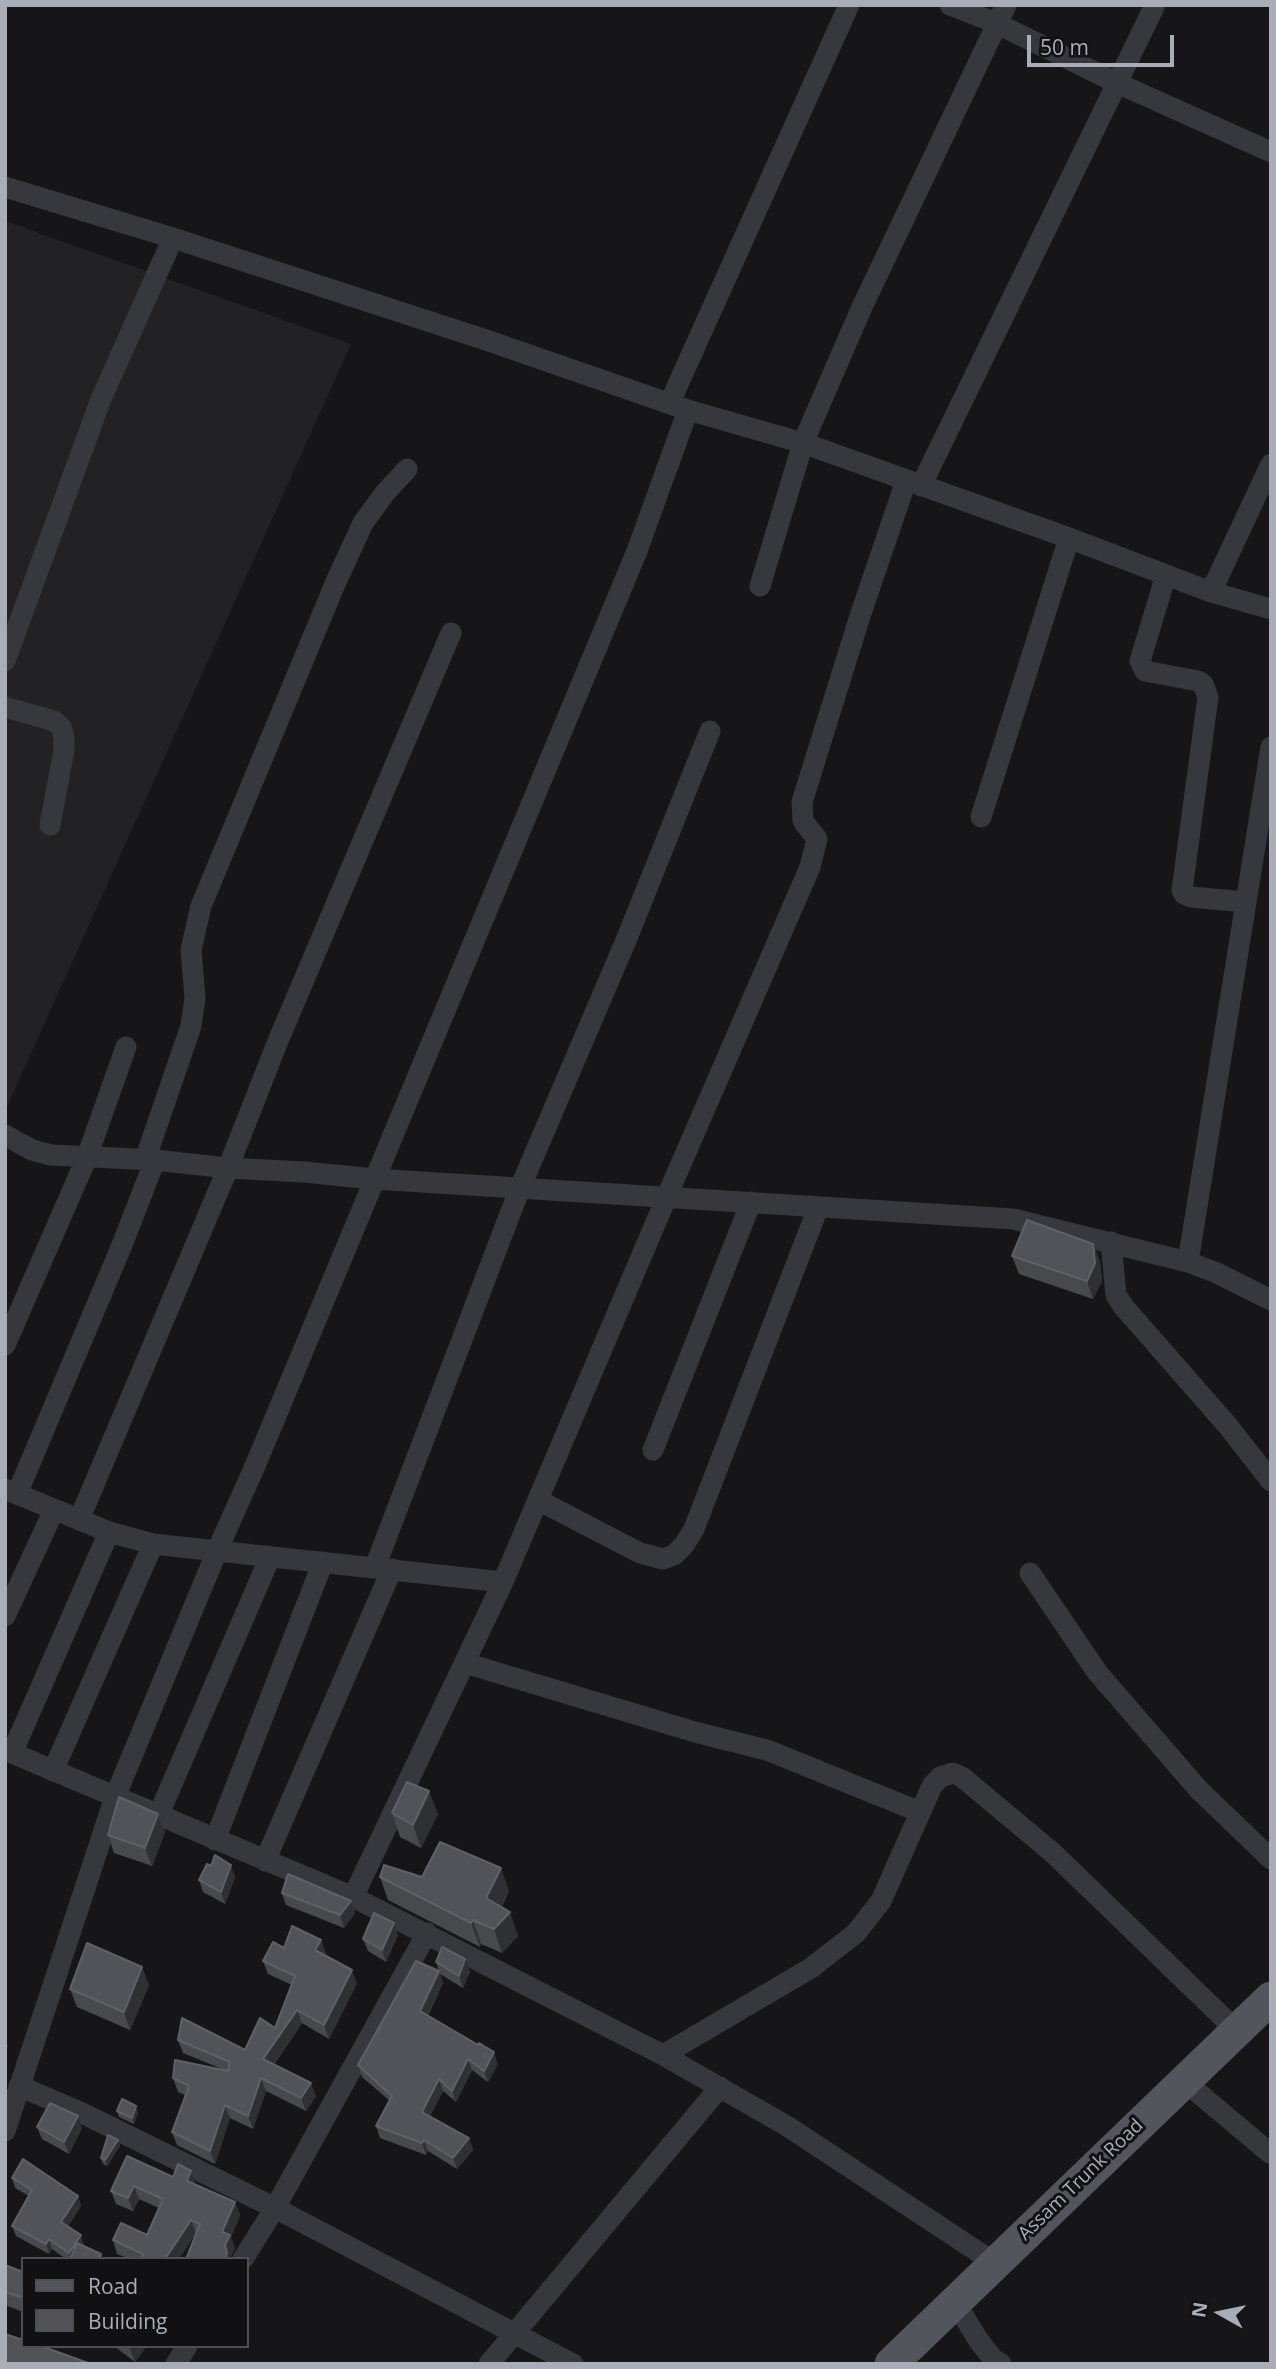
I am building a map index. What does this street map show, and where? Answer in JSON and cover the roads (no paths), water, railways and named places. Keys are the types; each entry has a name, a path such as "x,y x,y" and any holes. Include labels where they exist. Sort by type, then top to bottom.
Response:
{"main road":[{"name":"Assam Trunk Road","path":"891,2364 1271,1998"}],"street":[{"path":"5,2131 115,1797 217,1551 261,1454 637,551 679,406 849,5"},
{"path":"950,5 1001,14 1117,83 1271,152"},
{"path":"353,1897 503,1582 810,867 817,839 803,821 802,802 860,616 913,483 1155,5"},
{"path":"760,586 803,443 862,307 1001,14"},
{"path":"5,187 173,238 679,406 803,443 1211,592 1271,610"},
{"path":"5,662 101,399 173,238"},
{"path":"1211,592 1271,464"},
{"path":"407,469 363,523 201,906 191,950 195,998 191,1026 150,1160 122,1245 11,1491 109,1532 153,1544 503,1582"},
{"path":"981,817 1069,538"},
{"path":"1166,575 1140,662 1145,671 1198,681 1203,684 1208,697 1182,890 1191,897 1245,902"},
{"path":"79,1520 451,633"},
{"path":"5,707 54,721 61,727 64,750 50,825"},
{"path":"265,1861 383,1568 520,1188 710,731"},
{"path":"1188,1262 1271,747"},
{"path":"5,1345 87,1157 127,1047"},
{"path":"5,1135 32,1150 51,1155 150,1160 374,1179 1013,1219 1188,1262 1271,1300"},
{"path":"653,1450 751,1202"},
{"path":"538,1500 640,1553 663,1559 674,1555 684,1545 694,1529 818,1208"},
{"path":"1111,1242 1116,1295 1268,1471"},
{"path":"5,1616 54,1510"},
{"path":"109,1532 9,1752 353,1897 663,2055 787,2126 995,2263"},
{"path":"53,1770 153,1544"},
{"path":"158,1816 270,1556"},
{"path":"215,1840 323,1562"},
{"path":"1030,1573 1097,1672 1199,1790 1271,1859"},
{"path":"465,1663 782,1755 920,1812"},
{"path":"663,2055 811,1968 856,1933 881,1901 932,1786 940,1777 953,1773 962,1777 1053,1853 1237,2031"},
{"path":"244,2257 275,2208 427,1933"},
{"path":"1184,2081 1271,2154"},
{"path":"19,2086 82,2113 275,2208 573,2364"},
{"path":"489,2364 720,2087"},
{"path":"955,2302 979,2341 1001,2364"},
{"path":"176,2364 186,2348"}]}
